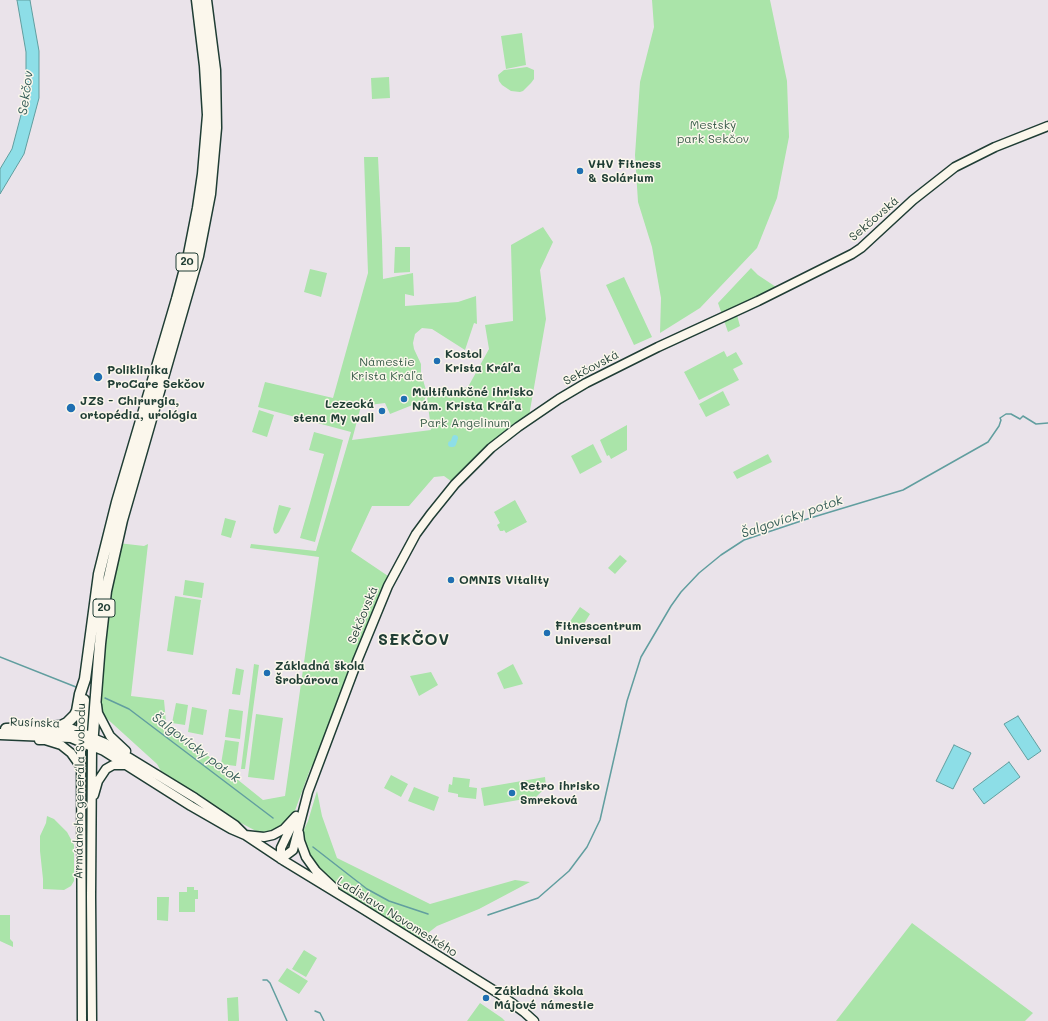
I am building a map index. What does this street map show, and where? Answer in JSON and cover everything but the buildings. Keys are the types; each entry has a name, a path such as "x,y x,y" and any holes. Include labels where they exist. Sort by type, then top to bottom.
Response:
{"main road":[{"name":"Armádneho generála Svobodu","path":"50,728 67,723 75,715 85,679 99,574 117,502 185,269 198,208 203,174 208,115 206,66 197,0"},
{"name":"Armádneho generála Svobodu","path":"92,742 106,591 116,546 144,443 198,256 208,210 215,153 216,128 215,70 206,0"},
{"path":"82,738 85,679"},
{"path":"50,728 72,730 82,738 92,742"},
{"name":"Rusínska","path":"0,729 50,728"},
{"name":"Rusínska","path":"0,736 82,738"}],"street":[{"name":"Sekčovská","path":"281,860 281,848 308,792 358,659 388,586 416,534 427,519 455,484 491,448 553,403 586,383 658,347 758,301 852,254 861,248 913,200 955,167 995,147 1048,126"},
{"path":"95,697 98,713 110,736 120,746 157,775"},
{"path":"0,736 4,738 44,740 61,745 70,753 80,767"},
{"name":"Armádneho generála Svobodu","path":"82,738 80,767 82,1021"},
{"name":"Armádneho generála Svobodu","path":"92,742 92,1021"},
{"name":"Ladislava Novomeského","path":"92,742 191,806 232,830 245,835"},
{"name":"Ladislava Novomeského","path":"92,742 105,743 157,775 235,825 245,835 281,860 498,993 534,1021"},
{"path":"91,801 98,781 106,769 113,765 120,764 128,766"},
{"name":"Sekčovská","path":"281,860 293,850 308,792"},
{"name":"Sekčovská","path":"245,835 273,835 284,829 297,814"},
{"path":"299,829 300,842 306,857 316,871 350,901"}],"green space":[{"name":"Mestský park Sekčov","path":"652,0 770,0 787,81 789,137 777,198 757,248 700,308 660,333 661,298 652,247 638,202 635,155 640,82 654,27"},
{"path":"522,33 526,65 506,69 501,36"},
{"path":"527,67 534,70 534,79 523,91 511,91 499,81 498,75 504,70"},
{"path":"389,77 390,98 372,99 371,78"},
{"path":"364,157 378,157 383,279 413,273 414,296 405,294 405,306 458,302 476,296 477,324 474,323 465,350 432,329 422,328 415,334 413,343 414,349 421,364 421,373 428,397 468,387 489,349 485,325 513,321 511,245 543,227 553,242 540,270 546,319 529,416 455,484 444,476 434,477 409,506 372,506 351,551 391,578 321,759 311,767 293,816 278,830 265,834 241,823 161,771 157,764 103,715 99,706 111,571 118,543 144,546 148,544 131,696 164,700 166,722 263,800 285,796 319,557 250,548 251,544 316,551 351,432 258,407 265,382 333,398 368,273","holes":["427,397 431,430 352,440 361,406 385,403 390,414 425,400"]},
{"path":"395,247 410,247 410,272 394,273"},
{"path":"751,268 758,275 779,289 735,308 740,326 728,332 718,303"},
{"path":"310,269 327,273 321,297 304,292"},
{"path":"624,277 652,337 634,345 606,285"},
{"path":"724,351 727,357 736,352 743,364 733,369 739,380 699,400 684,372"},
{"path":"723,391 730,405 706,417 699,404"},
{"path":"259,410 274,415 267,437 252,432"},
{"path":"627,425 627,450 611,459 609,455 607,456 600,440"},
{"path":"314,432 343,440 315,542 300,538 324,454 309,450"},
{"path":"593,444 602,462 580,474 571,456"},
{"path":"768,454 772,462 737,479 733,472"},
{"path":"515,500 527,522 506,533 504,530 500,531 497,525 500,523 494,512"},
{"path":"279,505 291,508 279,532 276,534 274,533 273,529"},
{"path":"225,518 236,521 231,538 221,535"},
{"path":"620,555 627,561 615,574 608,568"},
{"path":"185,580 204,583 202,598 183,595"},
{"path":"175,596 201,600 193,655 167,651"},
{"path":"580,607 590,614 580,630 569,623"},
{"path":"254,664 259,665 245,769 241,769"},
{"path":"513,664 523,684 504,689 497,673"},
{"path":"236,668 244,670 240,695 232,694"},
{"path":"431,672 438,685 419,696 410,676"},
{"path":"176,703 188,705 185,725 172,723"},
{"path":"192,707 207,710 203,735 188,732"},
{"path":"229,709 243,711 240,739 225,737"},
{"path":"256,714 283,718 274,780 248,777"},
{"path":"225,740 239,742 236,766 221,764"},
{"path":"391,775 408,784 401,797 384,788"},
{"path":"453,777 470,779 469,787 477,788 476,799 458,797 458,794 448,792 449,784 452,785"},
{"name":"Retro ihrisko Smreková","path":"545,777 546,787 536,797 484,806 481,788"},
{"path":"414,787 439,797 434,811 408,801"},
{"path":"317,791 322,816 337,858 430,904 515,880 530,882 479,909 437,926 414,944 330,882 311,861 300,838 308,821"},
{"path":"47,816 54,819 67,832 74,845 74,881 71,886 64,890 43,889 40,836 46,823"},
{"path":"187,887 194,887 194,890 198,890 198,899 195,899 195,912 179,912 179,892 187,892"},
{"path":"157,897 169,897 168,921 157,920"},
{"path":"0,915 10,915 10,939 13,942 13,947 0,941"},
{"path":"912,923 1033,1013 1025,1021 836,1021"},
{"path":"304,950 317,958 306,977 292,969"},
{"path":"287,968 308,981 299,994 278,981"},
{"path":"238,997 239,1021 228,1021 227,998"},
{"path":"480,1003 502,1018 505,1021 467,1021"}],"water":[{"name":"Sekčov","path":"17,0 30,0 39,51 39,98 24,154 0,194 0,169 12,149 26,96 26,52"},
{"path":"1018,716 1041,751 1028,760 1004,724"},
{"path":"954,745 971,753 953,789 936,781"},
{"path":"1009,762 1020,777 984,804 973,789"}],"waterway":[{"name":"Šalgovícky potok","path":"488,915 538,898 569,871 587,847 600,820 627,701 641,657 671,606 681,592 699,573 721,555 744,540 903,490 988,442 999,426 1001,420 1000,418 1006,414 1011,414 1020,419 1023,416 1036,424 1048,423"},
{"path":"451,444 453,444 455,438"},
{"name":"Šalgovícky potok","path":"0,657 76,687"},
{"name":"Šalgovícky potok","path":"105,698 129,709 273,818"},
{"name":"Šalgovícky potok","path":"313,847 367,889 389,901 428,914"},
{"path":"263,980 267,980 270,983 287,1021"},
{"path":"315,1011 320,1013 324,1021"}],"place":[{"name":"VHV Fitness & Solárium","path":"580,171"},
{"name":"Kostol Krista Kráľa","path":"437,361"},
{"name":"Poliklinika ProCare Sekčov","path":"98,377"},
{"name":"Multifunkčné ihrisko Nám. Krista Kráľa","path":"404,399"},
{"name":"JZS - Chirurgia, ortopédia, urológia","path":"71,408"},
{"name":"Lezecká stena My wall","path":"382,411"},
{"name":"OMNIS Vitality","path":"451,580"},
{"name":"Fitnescentrum Universal","path":"547,633"},
{"name":"Základná škola Šrobárova","path":"267,673"},
{"name":"Retro ihrisko Smreková","path":"512,793"},
{"name":"Základná škola Májové námestie","path":"486,998"}],"district":[{"name":"SEKČOV","path":"414,640"}],"park label":[{"name":"Námestie Krista Kráľa","path":"387,369"},
{"name":"Park Angelinum","path":"465,423"}]}
